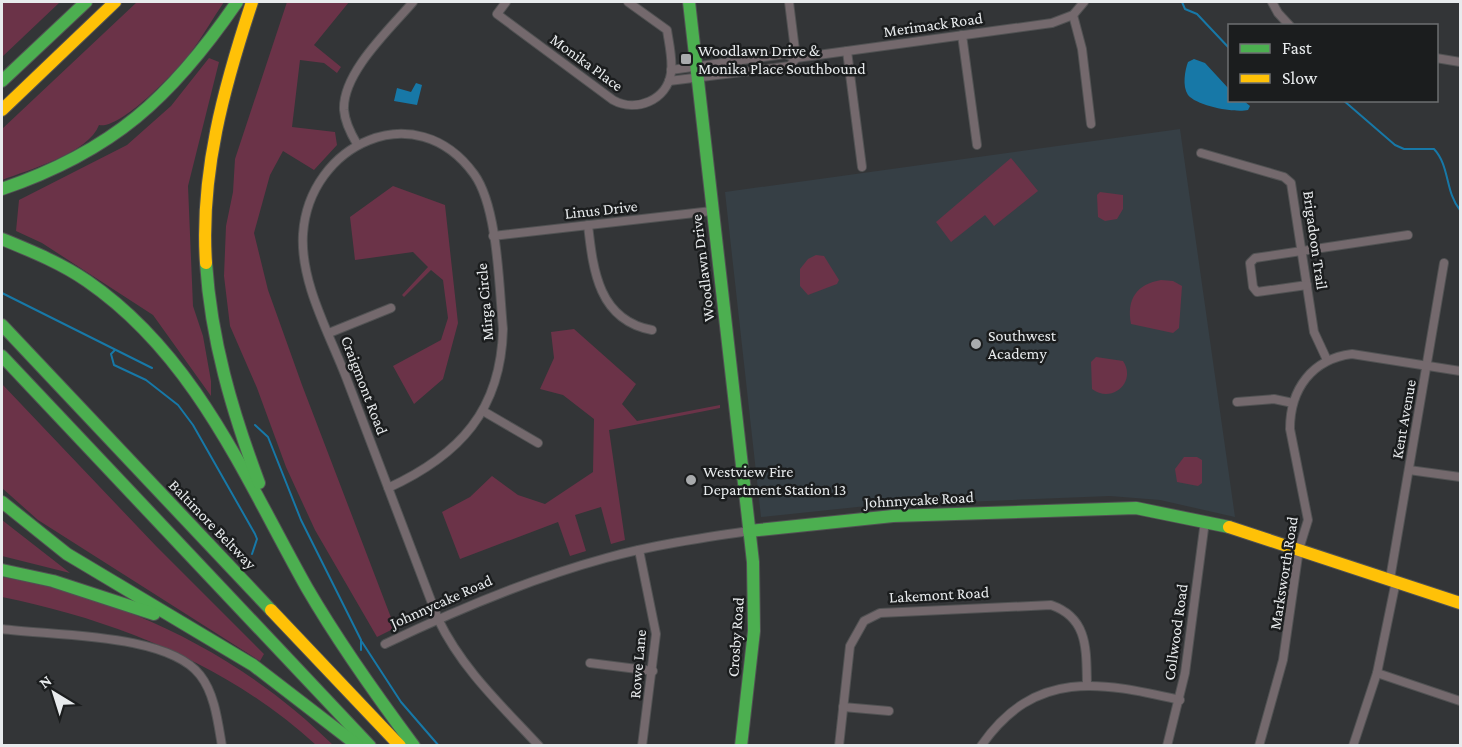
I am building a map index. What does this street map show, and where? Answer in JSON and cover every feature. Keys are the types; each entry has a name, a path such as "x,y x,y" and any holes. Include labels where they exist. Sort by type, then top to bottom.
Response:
{"main road":[{"path":"2,81 86,2"},
{"path":"2,110 115,2"},
{"path":"2,189 53,172 128,128 153,108 204,51 237,2"},
{"path":"252,2 228,69 210,156 206,192 204,265 211,330 228,402 286,550"},
{"name":"Woodlawn Drive","path":"689,2 749,531"},
{"path":"2,239 87,281 152,337 196,390 332,628 414,746"},
{"name":"Baltimore Beltway","path":"2,325 400,746"},
{"path":"2,356 369,746"},
{"path":"2,502 67,557 268,675 358,746"},
{"name":"Johnnycake Road","path":"749,531 857,518 1111,507 1136,508 1205,521 1299,549 1461,603"},
{"name":"Crosby Road","path":"741,746 754,631 755,597 749,531"},
{"path":"2,570 53,581 117,600 223,647"}],"street":[{"path":"357,144 344,112 347,90 359,67 413,2"},
{"name":"Monika Place","path":"506,2 497,14 619,103 635,106 650,101 660,95 670,75"},
{"path":"628,2 668,30 670,75"},
{"path":"789,2 796,58"},
{"path":"1084,2 1073,15 1082,49 1091,124"},
{"path":"1272,2 1278,14 1288,24"},
{"name":"Merimack Road","path":"670,75 697,72 786,54 796,58 1052,23 1073,15"},
{"path":"962,35 977,145"},
{"path":"847,51 862,167"},
{"path":"1438,58 1461,62"},
{"name":"Craigmont Road","path":"475,174 446,147 424,137 396,134 357,144 325,171 316,184 305,218 303,236 306,268 438,619 462,663 539,746"},
{"name":"Brigadoon Trail","path":"1201,153 1289,180 1294,188 1314,332 1327,360"},
{"name":"Mirga Circle","path":"388,488 417,475 445,456 472,429 483,411 495,382 503,346 503,329 487,197 475,174"},
{"name":"Linus Drive","path":"493,236 712,211"},
{"path":"588,225 594,271 602,293 634,325 652,330"},
{"path":"1307,285 1257,292 1250,266 1255,258 1408,235"},
{"name":"Kent Avenue","path":"1353,746 1377,673 1444,263"},
{"path":"329,333 391,308"},
{"path":"1237,402 1274,399 1293,403 1306,377 1327,360 1337,356 1366,355 1461,372"},
{"name":"Marksworth Road","path":"1259,746 1283,660 1299,549 1308,520 1290,429 1293,403"},
{"path":"483,411 538,443"},
{"path":"1409,470 1461,477"},
{"name":"Collwood Road","path":"1167,746 1180,700 1205,521"},
{"name":"Johnnycake Road","path":"385,644 523,584 639,550 749,531"},
{"name":"Rowe Lane","path":"639,550 655,622 653,671 642,746"},
{"name":"Lakemont Road","path":"838,746 853,637 864,621 888,611 1040,604 1061,608 1076,620 1084,634 1087,684"},
{"path":"2,629 147,645 176,656 201,677 212,699 222,746"},
{"path":"590,663 653,671"},
{"path":"1377,673 1461,700"},
{"path":"981,746 995,727 1024,704 1054,690 1087,684 1127,688 1180,700"},
{"path":"843,707 890,711"}],"shaded area":[{"path":"2,2 60,2 2,57"},
{"path":"137,2 224,2 184,61 134,109 109,124 99,125 93,135 71,152 2,180 2,129"},
{"path":"287,2 349,2 314,45 341,67 337,73 324,63 300,60 292,127 335,132 337,145 314,170 283,151 270,175 254,233 268,290 395,628 377,637 315,530 286,467 257,388 230,326 224,276 226,226 233,192 235,159"},
{"path":"209,58 219,62 188,186 193,306 203,336 211,381 211,396 153,315 42,243 16,231 19,200 127,145 171,106"},
{"name":"Southwest Academy","path":"1180,129 1235,517 1160,500 1110,496 867,506 761,517 725,192"},
{"path":"1011,158 1038,191 994,226 985,215 951,242 936,222"},
{"path":"393,186 445,205 458,323 443,379 414,404 393,366 441,340 448,318 443,280 431,270 404,297 402,295 428,267 413,252 355,260 350,217"},
{"path":"1100,192 1123,195 1123,209 1117,219 1105,221 1098,217 1097,195"},
{"path":"816,255 824,256 839,280 837,284 808,295 800,286 800,269 808,259"},
{"path":"1161,280 1173,281 1182,286 1179,328 1173,333 1131,324 1130,307 1135,294 1145,285"},
{"path":"574,329 636,384 622,404 637,421 720,405 720,408 609,430 625,540 611,544 601,507 575,515 586,551 570,556 558,522 460,559 442,512 470,497 492,476 518,495 545,504 593,472 594,419 563,395 540,389 554,358 551,332"},
{"path":"1096,357 1123,361 1127,369 1125,383 1114,392 1107,394 1092,389 1091,362"},
{"path":"2,384 156,546 264,654 260,661 38,520 2,488"},
{"path":"1184,457 1197,457 1202,460 1202,483 1198,486 1177,482 1175,469"},
{"path":"2,520 70,573 2,556"},
{"path":"2,577 93,600 137,616 180,636 221,658 261,684 333,745 316,745 247,692 170,650 87,619 2,597"}],"water":[{"path":"1194,59 1205,63 1228,88 1228,102 1245,102 1250,106 1248,110 1216,108 1188,95 1185,87 1185,74 1188,62"},
{"path":"416,83 422,85 417,105 394,101 397,88 411,92"}],"waterway":[{"path":"1182,2 1185,9 1197,14 1228,47"},
{"path":"1345,102 1395,145 1404,149 1434,149 1443,163 1452,195 1460,210"},
{"path":"2,293 152,368"},
{"path":"115,350 111,354 114,365 146,380 178,405 193,425 255,534 257,539 252,554"},
{"path":"255,425 268,437 301,520 361,640 361,650"},
{"path":"362,642 401,702 439,746"}],"traffic: fast":[{"path":"2,81 86,2"},
{"path":"2,189 76,157 108,138 136,117 188,66 237,2"},
{"path":"689,2 753,562 754,631 741,746"},
{"path":"2,239 56,263 87,281 125,311 159,345 215,421 319,608 358,668 414,746"},
{"path":"206,263 213,320 224,375 259,483"},
{"path":"2,325 271,610"},
{"path":"2,356 370,746"},
{"path":"2,502 67,554 253,665 357,745"},
{"path":"749,531 893,516 1136,508 1229,527"},
{"path":"2,570 53,581 154,614"}],"traffic: slow":[{"path":"2,110 115,2"},
{"path":"206,263 207,196 216,131 232,66 252,2"},
{"path":"1229,527 1460,603"},
{"path":"271,610 400,746"}],"place":[{"name":"Woodlawn Drive & Monika Place Southbound","path":"686,59"},
{"name":"Southwest Academy","path":"976,344"},
{"name":"Westview Fire Department Station 13","path":"691,480"}]}
